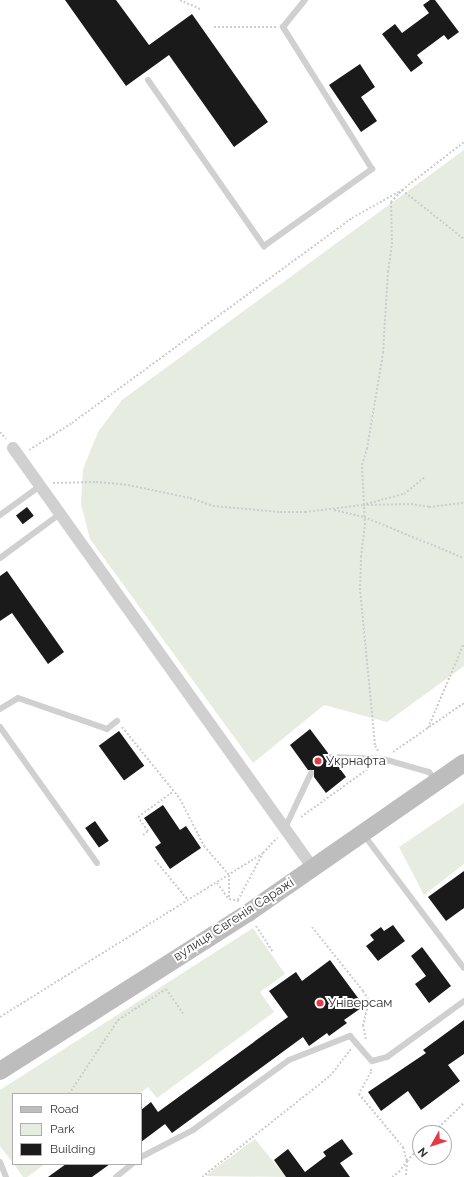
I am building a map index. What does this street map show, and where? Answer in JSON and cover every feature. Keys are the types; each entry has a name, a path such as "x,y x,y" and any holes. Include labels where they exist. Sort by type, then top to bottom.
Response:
{"main road":[{"name":"вулиця Євгенія Саражі","path":"0,1070 248,913 464,763"}],"street":[{"path":"16,452 314,868"}],"lane":[{"path":"148,80 264,246 372,169 283,27 305,0"},
{"path":"0,515 39,485"},
{"path":"0,558 60,514"},
{"path":"0,709 18,698 107,728 117,720"},
{"path":"0,727 97,863"},
{"path":"331,757 383,759 429,772 437,782"},
{"path":"285,828 311,773"},
{"path":"363,834 464,968"},
{"path":"142,1156 193,1130 289,1060 350,1036 372,1062 387,1057 464,1001"},
{"path":"0,1162 6,1177"},
{"path":"116,1177 131,1165"}],"path":[{"path":"180,0 202,10"},
{"path":"214,27 283,27"},
{"path":"16,452 72,423 352,218 402,190 464,142"},
{"path":"402,190 464,239"},
{"path":"383,759 375,745 360,590 364,517 362,465 368,449 385,328 388,272 392,244 391,202 402,190"},
{"path":"39,485 96,482 128,485 190,498 213,506 280,512 305,512 363,505 404,494 424,478"},
{"path":"363,505 411,504 429,507 464,503"},
{"path":"331,510 364,517 464,558"},
{"path":"427,729 464,643"},
{"path":"238,900 263,853 285,828 464,703"},
{"path":"117,720 180,799 204,846 229,875"},
{"path":"143,835 148,831 138,817 174,791"},
{"path":"0,1018 263,853"},
{"path":"155,860 188,900"},
{"path":"217,883 229,899"},
{"path":"70,1093 118,1020 166,989 184,1015"},
{"path":"202,1177 330,1076 348,1054 363,1025"},
{"path":"441,1125 464,1103"},
{"path":"392,1177 399,1172 412,1156"}],"green space":[{"path":"464,150 464,666 387,722 324,705 253,763 90,539 81,504 83,469 98,432 122,400"},
{"path":"464,803 464,864 424,895 399,847"},
{"path":"253,928 285,974 260,992 274,1012 157,1098 148,1087 140,1093 12,1093 12,1162 0,1146 0,1090"},
{"path":"255,1139 286,1177 205,1176"},
{"path":"15,1165 44,1165 27,1177 23,1177"}],"building":[{"path":"65,0 116,0 149,45 192,14 268,122 234,147 169,55 126,86"},
{"path":"430,0 435,0 459,32 448,40 444,35 417,55 423,63 411,72 382,34 395,24 402,33 429,13 423,5"},
{"path":"360,64 375,87 361,97 377,121 361,132 329,85"},
{"path":"27,507 34,516 23,524 16,516"},
{"path":"7,571 64,652 48,664 12,613 0,621 0,576"},
{"name":"Укрнафта","path":"310,729 328,753 327,759 335,762 346,777 326,793 314,777 314,770 308,770 290,745"},
{"path":"119,731 144,766 124,780 99,746"},
{"path":"163,805 180,830 186,826 201,848 170,869 155,847 161,843 144,818"},
{"path":"95,821 109,841 99,848 85,828"},
{"path":"464,871 464,908 446,921 428,897"},
{"path":"393,925 405,941 378,961 366,946 374,940 370,935 381,927 384,931"},
{"path":"422,947 451,986 429,1003 415,984 426,976 411,956"},
{"path":"330,960 364,1006 344,1020 347,1023 329,1036 327,1033 309,1046 303,1037 172,1133 165,1124 142,1141 142,1109 151,1102 158,1112 288,1017 269,991 296,972 302,981"},
{"path":"464,1020 464,1054 448,1065 460,1081 421,1110 408,1091 381,1111 368,1092 426,1053 423,1050"},
{"path":"342,1139 353,1154 340,1163 350,1177 286,1177 274,1160 288,1149 305,1172 326,1156 323,1152"},
{"path":"65,1165 109,1165 92,1177 48,1177"}],"place":[{"name":"Укрнафта","path":"318,761"},
{"name":"Універсам","path":"320,1003"}]}
